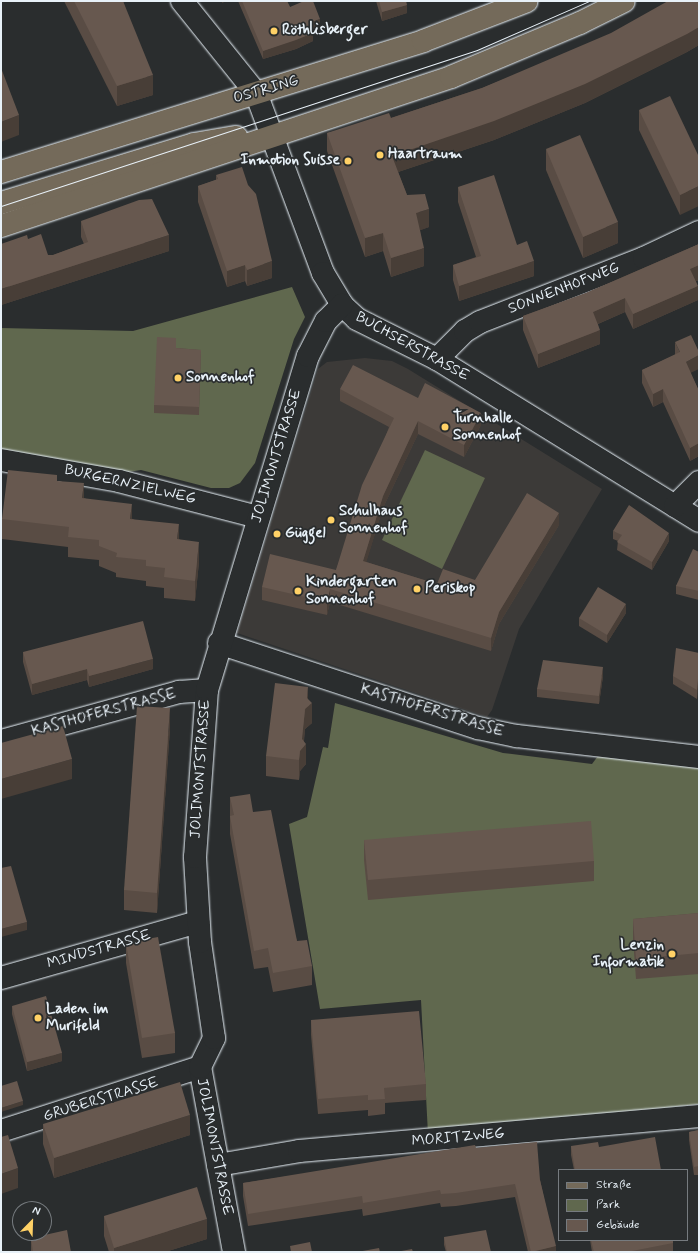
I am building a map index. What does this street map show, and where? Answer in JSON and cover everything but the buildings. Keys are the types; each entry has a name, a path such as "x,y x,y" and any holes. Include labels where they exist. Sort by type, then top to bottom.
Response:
{"main road":[{"name":"OSTRING","path":"1,172 423,41 527,1"},
{"path":"1,226 163,174 271,135 488,63 624,1"},
{"path":"1,203 194,144 271,135"}],"street":[{"name":"BUCHSERSTRASSE","path":"182,1 256,93 323,273 342,305 367,324 437,359 699,521"},
{"name":"SONNENHOFWEG","path":"437,359 465,330 480,322 644,258 699,232"},
{"name":"JOLIMONTSTRASSE","path":"234,1252 200,1067 210,1050 214,1031 198,922 195,851 207,690 219,642 312,346 326,321 342,305"},
{"name":"BURGERNZIELWEG","path":"1,460 119,481 258,517"},
{"path":"675,506 699,482"},
{"name":"KASTHOFERSTRASSE","path":"219,642 478,728 517,736 699,757"},
{"name":"KASTHOFERSTRASSE","path":"1,741 178,692 207,690"},
{"name":"MINDSTRASSE","path":"1,978 198,922"},
{"name":"GRUBERSTRASSE","path":"1,1131 200,1067"},
{"name":"MORITZWEG","path":"218,1165 299,1151 699,1116"}],"shaded area":[{"name":"Schulhaus Sonnenhof","path":"365,358 392,361 408,369 602,489 519,629 492,710 487,717 237,633 318,369 327,362"}],"green space":[{"path":"292,287 305,317 294,339 255,463 240,483 229,488 211,488 141,470 128,472 1,451 1,328 133,331"},
{"path":"425,450 485,478 442,569 382,540"},
{"path":"335,703 503,753 592,764 598,756 699,768 699,1104 428,1134 421,1000 320,1009 289,824 307,817 323,747 328,748"}],"tram line":[{"path":"1,206 477,50 589,1"}],"place":[{"name":"Röthlisberger","path":"274,31"},
{"name":"Haartraum","path":"380,155"},
{"name":"Inmotion Suisse","path":"348,161"},
{"name":"Sonnenhof","path":"178,378"},
{"name":"Turnhalle Sonnenhof","path":"445,427"},
{"name":"Schulhaus Sonnenhof","path":"331,520"},
{"name":"Güggel","path":"277,534"},
{"name":"Periskop","path":"417,589"},
{"name":"Kindergarten Sonnenhof","path":"298,591"},
{"name":"Lenzin Informatik","path":"672,954"},
{"name":"Laden im Murifeld","path":"38,1018"}]}
